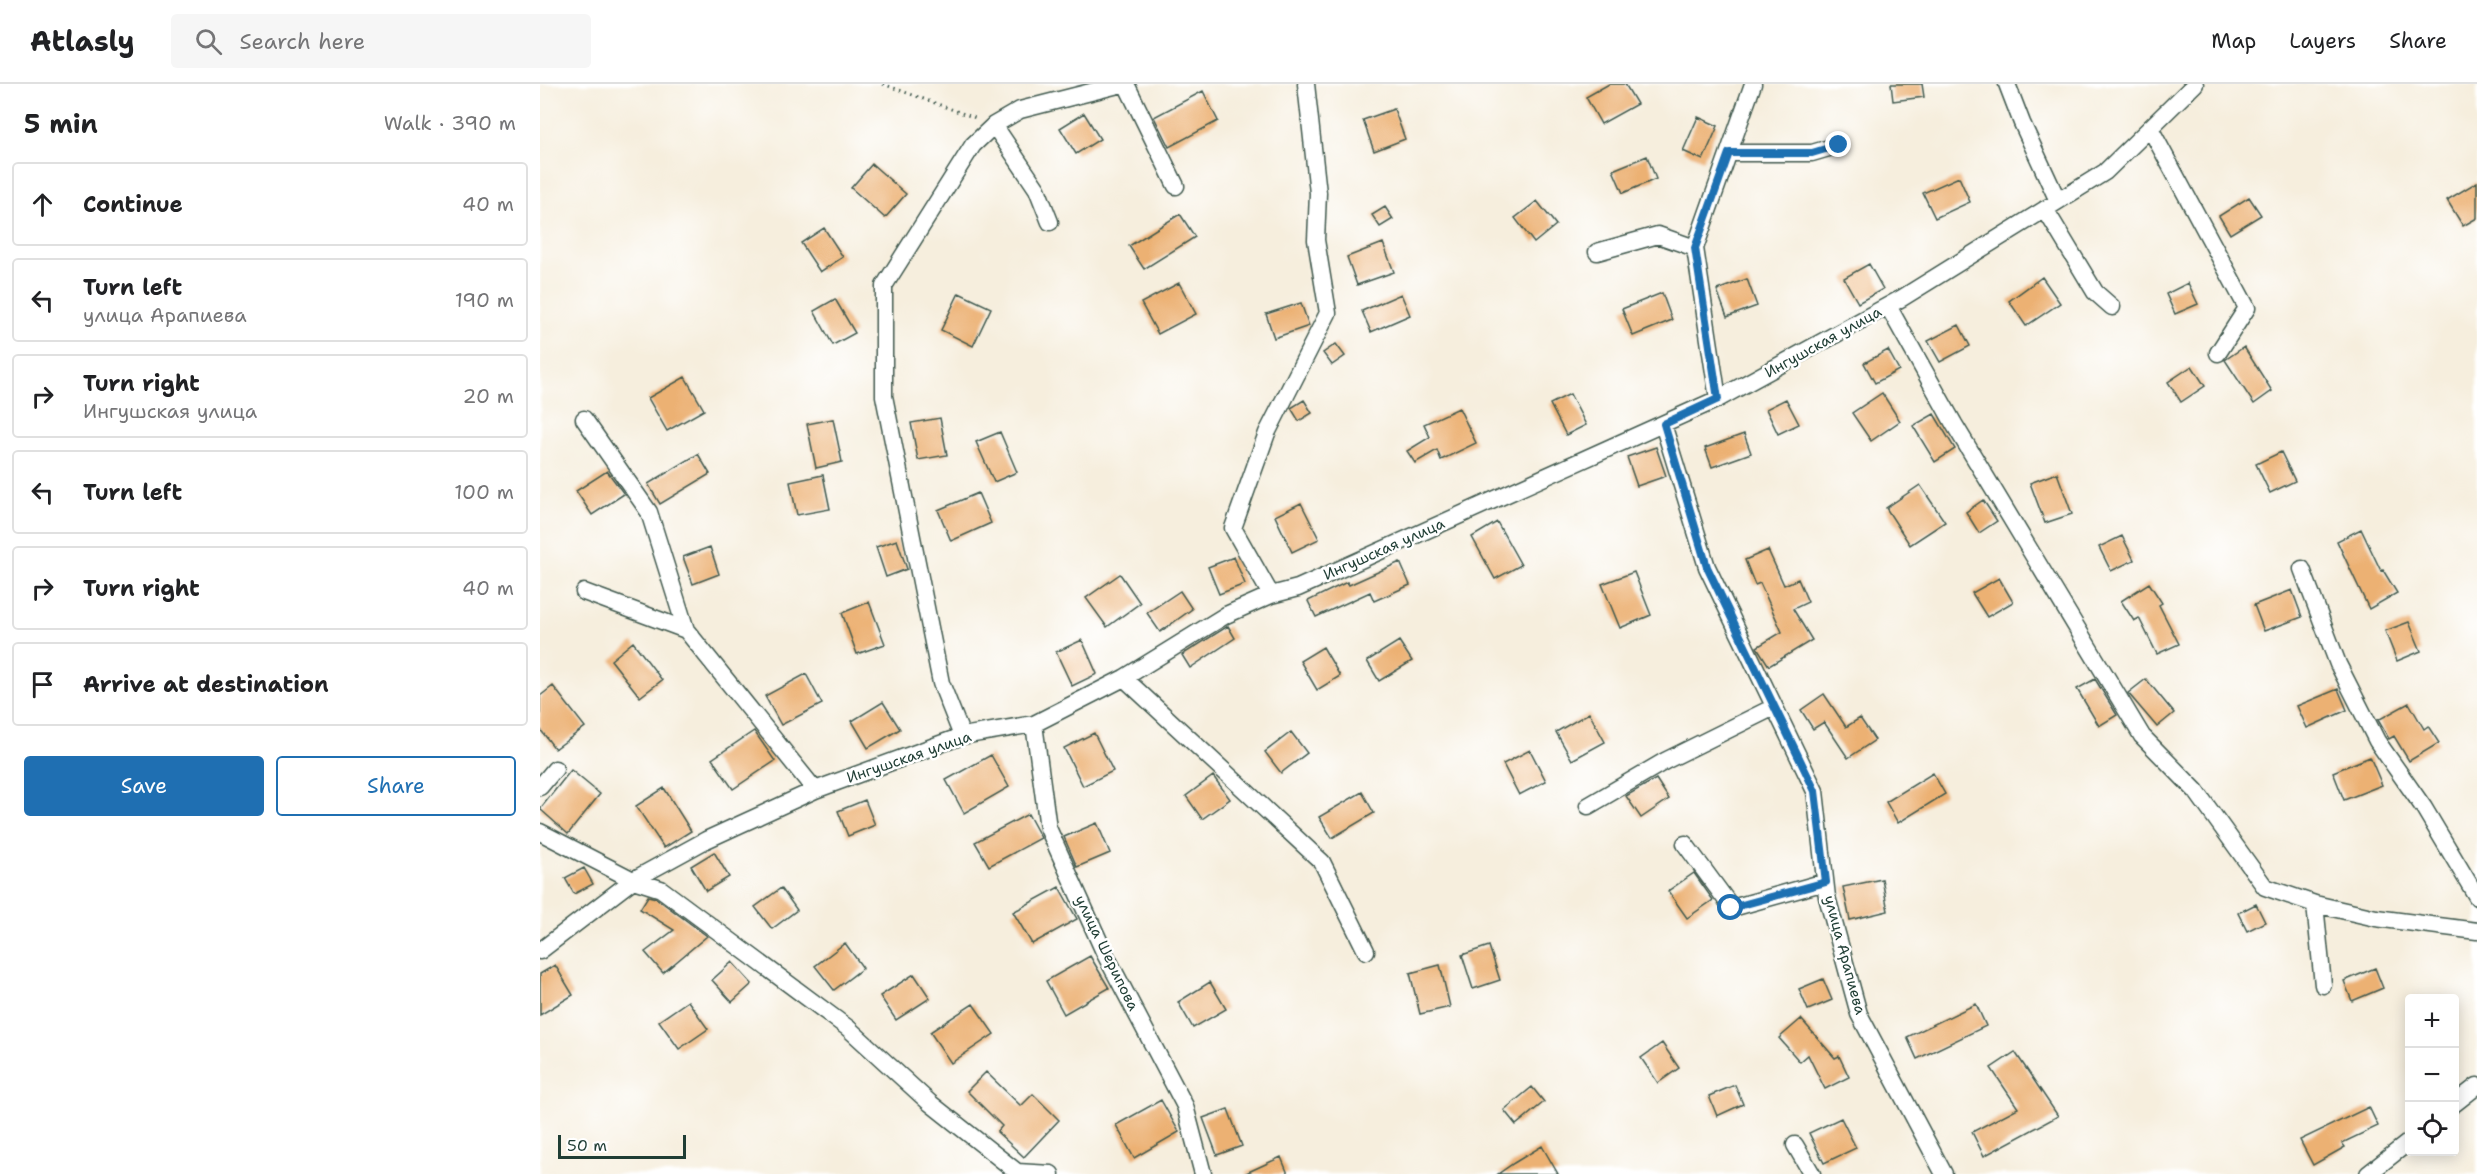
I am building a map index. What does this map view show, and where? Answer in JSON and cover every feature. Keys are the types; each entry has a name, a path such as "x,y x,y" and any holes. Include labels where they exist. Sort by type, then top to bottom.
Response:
{"street":[{"path":"962,736 941,683 884,396 884,286 973,145 994,125 1020,110 1124,84 1176,186"},
{"path":"1271,595 1233,528 1267,433 1328,313 1316,240 1318,193 1306,84"},
{"path":"1718,399 1695,248 1753,84"},
{"path":"2007,84 2051,205 2095,292 2112,307"},
{"name":"Ингушская улица","path":"540,951 633,880 706,840 815,790 962,736 1034,724 1124,678 1226,615 1271,595 1298,588 1718,399 1888,306 2105,172 2195,84"},
{"path":"994,125 1037,189 1050,222"},
{"path":"2150,128 2247,308 2218,353"},
{"path":"1729,153 1812,153 1839,145"},
{"path":"1597,252 1658,235 1695,248"},
{"path":"1888,306 1954,424 2142,736 2196,791 2265,887 2315,904 2376,918 2477,931"},
{"path":"585,420 649,512 686,630 815,790"},
{"name":"улица Арапиева","path":"1664,424 1707,567 1815,791 1826,882 1859,1014 1944,1174"},
{"path":"2302,568 2338,664 2377,741 2424,808 2477,897"},
{"path":"584,592 686,630"},
{"path":"1124,678 1322,862 1366,951"},
{"path":"1588,806 1665,761 1774,707"},
{"name":"улица Шерипова","path":"1034,724 1048,828 1105,954 1185,1106 1203,1174"},
{"path":"540,787 555,770"},
{"path":"540,832 633,880 661,889 848,1028 930,1103 1017,1172 1051,1174"},
{"path":"1685,844 1731,908 1826,882"},
{"path":"2315,904 2323,986"},
{"path":"2457,1102 2477,1086"},
{"path":"1795,1144 1812,1174"},
{"path":"2368,1174 2405,1144"}],"path":[{"path":"883,84 994,125"}],"building":[{"path":"1609,84 1625,84 1637,104 1601,124 1586,97"},
{"path":"1891,84 1922,84 1924,97 1893,101"},
{"path":"1203,91 1218,121 1169,147 1154,117"},
{"path":"1394,109 1405,139 1374,151 1363,120"},
{"path":"1084,113 1100,139 1076,154 1060,128"},
{"path":"1698,117 1718,126 1703,160 1683,151"},
{"path":"1647,156 1656,179 1623,193 1613,170"},
{"path":"872,164 906,194 885,218 851,188"},
{"path":"1959,177 1970,202 1935,218 1923,193"},
{"path":"2477,182 2477,218 2463,226 2447,200"},
{"path":"2249,197 2261,215 2230,234 2219,216"},
{"path":"1537,201 1556,225 1534,243 1515,218"},
{"path":"1385,207 1393,219 1380,227 1372,215"},
{"path":"1180,214 1195,237 1144,269 1129,246"},
{"path":"824,228 843,257 820,272 801,243"},
{"path":"1383,243 1394,272 1357,285 1347,257"},
{"path":"1869,264 1883,289 1858,303 1844,278"},
{"path":"2042,277 2060,303 2026,326 2009,301"},
{"path":"1747,279 1757,306 1727,317 1717,290"},
{"path":"1179,283 1196,314 1158,334 1141,303"},
{"path":"2188,283 2198,304 2175,314 2166,294"},
{"path":"959,293 991,308 973,346 941,330"},
{"path":"1662,293 1672,320 1633,336 1622,309"},
{"path":"1401,294 1410,315 1371,332 1362,311"},
{"path":"835,299 855,333 833,345 814,311"},
{"path":"1301,303 1309,326 1274,338 1266,314"},
{"path":"1959,325 1970,346 1940,362 1928,341"},
{"path":"1336,344 1345,356 1332,365 1323,353"},
{"path":"2244,347 2272,391 2254,404 2225,360"},
{"path":"1888,350 1899,370 1875,383 1864,363"},
{"path":"2192,366 2205,386 2181,402 2168,382"},
{"path":"685,377 704,410 667,431 648,398"},
{"path":"1882,393 1900,421 1871,441 1852,413"},
{"path":"1570,394 1586,425 1566,435 1550,404"},
{"path":"1786,399 1799,424 1778,434 1766,409"},
{"path":"1304,400 1312,413 1299,421 1291,408"},
{"path":"1459,408 1476,443 1441,460 1437,450 1415,463 1407,451 1430,437 1424,424"},
{"path":"1934,414 1955,449 1935,462 1913,426"},
{"path":"940,418 947,455 918,460 911,423"},
{"path":"833,419 842,462 816,468 807,424"},
{"path":"1000,432 1017,472 994,482 976,442"},
{"path":"1744,434 1751,453 1712,467 1705,448"},
{"path":"1656,447 1666,476 1637,486 1627,457"},
{"path":"2281,452 2295,481 2270,493 2256,464"},
{"path":"698,454 710,474 660,504 648,484"},
{"path":"607,471 624,494 592,515 576,491"},
{"path":"2057,473 2072,514 2045,523 2030,483"},
{"path":"823,475 830,509 797,515 790,482"},
{"path":"1920,485 1945,522 1910,545 1886,508"},
{"path":"978,493 991,523 951,541 938,510"},
{"path":"1983,500 1997,521 1979,533 1966,512"},
{"path":"1301,503 1319,539 1292,552 1275,516"},
{"path":"1497,522 1521,565 1495,579 1472,537"},
{"path":"2361,529 2381,571 2383,570 2397,593 2369,609 2337,541"},
{"path":"2122,536 2134,560 2111,571 2099,547"},
{"path":"897,540 907,569 886,577 876,547"},
{"path":"710,547 719,574 693,584 683,557"},
{"path":"1768,550 1784,585 1798,579 1808,602 1793,609 1812,640 1769,666 1757,647 1782,632 1760,583 1755,585 1745,560"},
{"path":"1234,557 1245,584 1219,594 1208,567"},
{"path":"1400,562 1410,585 1374,601 1370,592 1316,617 1308,601 1347,582 1349,585"},
{"path":"1634,572 1651,615 1620,628 1602,584"},
{"path":"1120,574 1140,603 1107,627 1086,598"},
{"path":"1999,578 2013,602 1987,617 1972,593"},
{"path":"2149,583 2162,603 2159,605 2179,644 2157,654 2139,618 2134,621 2121,601"},
{"path":"2292,590 2302,617 2264,631 2254,605"},
{"path":"1180,591 1192,609 1160,632 1147,613"},
{"path":"869,602 885,644 857,654 842,613"},
{"path":"2409,622 2421,651 2397,661 2385,631"},
{"path":"1228,626 1235,638 1190,668 1182,655"},
{"path":"1082,640 1097,674 1072,686 1056,652"},
{"path":"1399,641 1412,661 1379,681 1367,661"},
{"path":"633,642 662,680 640,697 611,660"},
{"path":"1323,647 1340,676 1317,690 1300,661"},
{"path":"806,674 822,704 781,725 765,696"},
{"path":"2095,679 2117,715 2099,726 2077,689"},
{"path":"2146,679 2174,713 2157,727 2128,693"},
{"path":"553,686 585,727 555,749 540,729 540,696"},
{"path":"2338,689 2347,710 2307,728 2297,706"},
{"path":"1824,694 1846,727 1860,718 1875,740 1848,758 1824,722 1813,729 1801,710"},
{"path":"883,702 900,729 868,748 852,721"},
{"path":"2409,703 2424,729 2428,726 2439,743 2409,761 2394,736 2389,739 2378,720"},
{"path":"1589,713 1605,742 1572,760 1556,732"},
{"path":"754,731 775,761 733,789 712,759"},
{"path":"1291,732 1307,753 1281,773 1265,752"},
{"path":"1094,733 1113,771 1083,786 1064,748"},
{"path":"1530,750 1546,781 1519,795 1503,764"},
{"path":"991,755 1009,787 964,813 946,780"},
{"path":"2370,757 2382,785 2344,800 2333,772"},
{"path":"571,770 600,794 568,834 540,809"},
{"path":"1933,773 1945,794 1898,823 1886,802"},
{"path":"1213,776 1230,799 1202,819 1186,796"},
{"path":"1656,779 1669,799 1641,818 1626,796"},
{"path":"664,788 691,831 664,848 636,806"},
{"path":"1362,792 1374,813 1332,838 1319,817"},
{"path":"865,800 875,825 848,836 838,811"},
{"path":"1028,814 1041,838 989,866 975,842"},
{"path":"1097,823 1110,853 1077,867 1064,837"},
{"path":"714,852 729,877 706,891 691,866"},
{"path":"584,868 593,884 574,894 565,878"},
{"path":"1694,873 1713,900 1687,918 1668,891"},
{"path":"1882,879 1888,911 1850,920 1843,887"},
{"path":"1059,887 1077,919 1032,944 1013,912"},
{"path":"781,888 797,910 772,929 755,907"},
{"path":"648,896 656,898 707,936 663,973 645,952 674,930 640,909"},
{"path":"2256,904 2265,922 2247,931 2238,913"},
{"path":"845,943 863,968 834,990 815,966"},
{"path":"1489,946 1500,980 1473,989 1462,955"},
{"path":"1090,956 1109,988 1064,1014 1046,981"},
{"path":"732,962 752,984 732,1002 712,980"},
{"path":"555,965 573,995 540,1015 540,974"},
{"path":"1440,965 1450,1007 1420,1014 1410,973"},
{"path":"2375,968 2383,988 2352,1001 2344,981"},
{"path":"914,974 930,998 896,1020 880,996"},
{"path":"1823,979 1832,1000 1808,1010 1799,989"},
{"path":"1210,982 1226,1009 1193,1028 1178,1002"},
{"path":"688,1001 708,1029 679,1049 659,1021"},
{"path":"973,1004 994,1034 951,1063 930,1032"},
{"path":"1976,1004 1986,1026 1917,1059 1907,1037"},
{"path":"1801,1019 1835,1058 1839,1056 1849,1077 1825,1089 1808,1055 1800,1062 1779,1038"},
{"path":"1662,1043 1679,1068 1658,1083 1641,1058"},
{"path":"2015,1052 2058,1116 1984,1156 1972,1132 2018,1108 1991,1068"},
{"path":"986,1072 1021,1106 1033,1094 1059,1120 1024,1157 997,1132 1002,1126 967,1091"},
{"path":"1735,1085 1743,1104 1717,1116 1709,1096"},
{"path":"1532,1087 1544,1102 1516,1125 1504,1110"},
{"path":"1161,1100 1179,1132 1134,1158 1116,1125"},
{"path":"2369,1107 2378,1126 2342,1143 2345,1147 2313,1165 2300,1140"},
{"path":"1228,1109 1242,1146 1217,1155 1203,1118"},
{"path":"1841,1118 1856,1148 1824,1163 1809,1133"},
{"path":"1542,1146 1558,1174 1498,1174 1514,1163"},
{"path":"1281,1157 1288,1174 1244,1174"}],"route":[{"path":"1731,908 1826,882 1815,791 1707,567 1664,424 1718,399 1695,248 1729,153 1812,153 1839,145"}]}
